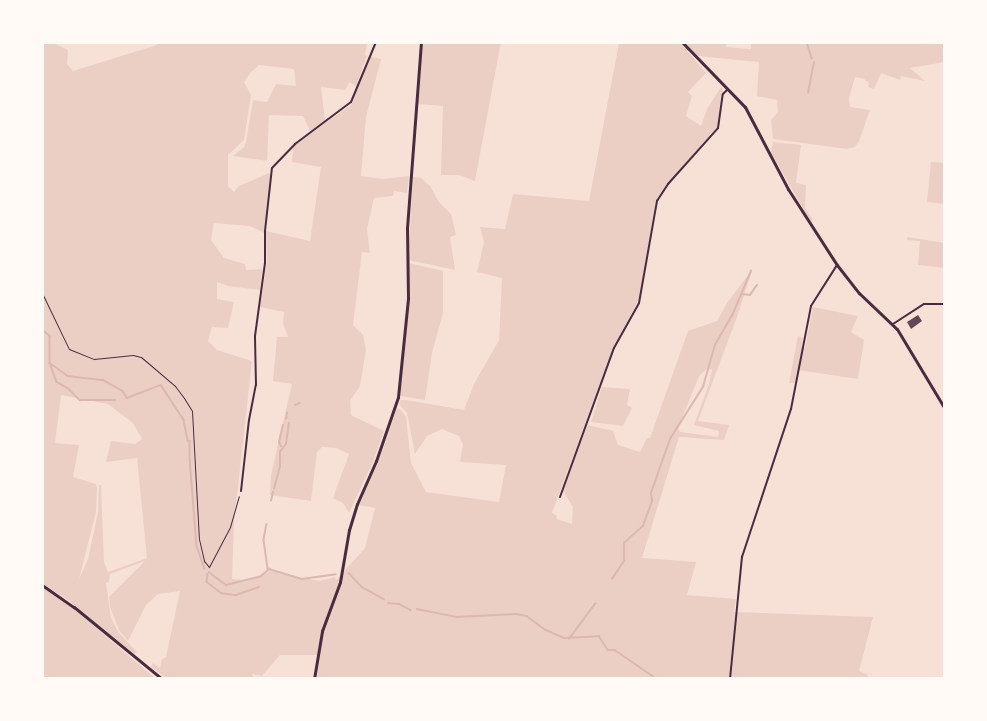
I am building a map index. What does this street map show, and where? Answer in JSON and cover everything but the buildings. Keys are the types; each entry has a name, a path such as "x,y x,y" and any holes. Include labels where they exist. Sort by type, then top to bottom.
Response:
{"street":[{"path":"241,491 249,420 256,386 255,336 265,263 265,231 272,168 294,144 351,102 375,42"},
{"path":"314,679 322,631 340,582 354,513 376,461 400,386 408,298 407,228 421,42"},
{"path":"682,42 750,114 788,189 837,265 860,293 893,324 945,409"},
{"path":"560,496 614,348 639,303 657,201 668,184 719,125 721,105 727,90"},
{"path":"730,679 742,557 791,409 811,306 837,265"},
{"path":"893,324 924,304 945,304"},
{"path":"42,585 74,607 162,679"}],"path":[{"path":"42,293 69,349 94,359 133,355 141,357 175,386 192,411 199,539 204,561 209,567 230,527 241,491"}],"shaded area":[{"path":"42,42 51,42 68,50 67,64 73,71 157,45 157,42 367,42 365,55 367,56 356,87 350,82 345,90 321,87 325,121 310,131 303,116 269,115 267,161 233,156 244,147 246,142 253,100 267,102 276,84 296,86 294,69 259,65 251,72 244,82 251,95 244,140 228,155 228,186 234,192 239,186 269,173 271,176 264,233 250,226 214,223 211,240 224,258 245,264 246,270 262,269 260,290 228,286 217,282 217,299 234,302 228,328 212,327 208,341 217,350 252,361 234,523 232,579 248,580 273,570 280,574 320,581 335,577 336,580 365,548 375,508 358,505 383,450 397,408 406,417 411,463 426,492 499,502 506,465 460,462 463,445 459,436 442,429 427,436 415,454 407,413 399,404 401,400 406,400 464,410 474,384 499,340 502,278 477,272 484,242 480,227 505,229 513,194 589,201 619,43 727,42 726,47 751,49 751,42 945,42 945,62 910,68 925,81 901,76 900,80 881,73 874,89 868,87 869,83 864,79 855,77 849,98 850,107 870,110 859,141 855,147 847,149 773,139 771,120 778,112 777,100 757,96 759,62 697,56 685,48 706,73 688,92 692,96 686,116 701,126 707,109 721,87 723,89 719,125 656,201 640,297 612,352 552,513 557,519 572,524 573,507 563,491 578,445 588,425 613,431 618,445 640,452 647,438 650,438 688,331 717,321 727,303 752,270 698,421 729,425 724,440 679,437 642,558 696,562 687,595 736,599 734,612 873,617 859,671 868,675 867,679 317,679 320,655 280,655 262,676 252,674 254,679 168,679 151,667 153,663 160,668 162,659 166,657 180,591 158,594 146,605 128,641 119,630 110,607 109,597 145,561 110,574 109,582 106,583 111,618 119,633 137,652 134,654 71,602 42,583","holes":["708,368 712,370 709,384 694,425 719,431 718,437 680,432 678,428 699,376","61,395 108,404 133,423 142,439 135,444 111,441 106,462 137,458 147,558 108,572 104,562 101,485 99,485 98,512 88,559 79,579 96,512 97,488 96,484 73,477 79,445 55,443"]},
{"path":"423,42 501,42 475,181 459,175 441,175 443,106 418,104"},
{"path":"369,56 381,59 366,117 361,176 383,179 409,176 407,193 394,191 393,196 374,198 367,229 370,253 362,252 353,325 363,335 366,350 360,386 350,401 351,415 384,431 373,462 349,513 343,503 333,498 349,454 336,448 322,447 317,452 311,501 270,495 271,475 292,384 273,381 277,337 288,337 283,323 284,312 260,307 267,262 266,231 310,241 321,167 292,162 293,146 351,105"},
{"path":"773,142 801,145 796,183 806,185 805,208 813,220 810,221 771,152"},
{"path":"931,162 945,163 945,204 927,202"},
{"path":"413,177 421,178 430,186 439,202 451,214 456,235 450,237 455,270 408,260"},
{"path":"907,237 945,243 945,268 918,265 920,241 907,240"},
{"path":"409,263 443,271 443,313 432,353 425,400 400,396 409,300"},
{"path":"813,307 858,316 851,332 864,340 858,379 798,370 796,383 789,383 798,336 803,338 802,347 805,348"},
{"path":"602,387 630,389 627,405 632,408 623,426 591,422"},
{"path":"42,587 74,609 156,679 42,679"}],"waterway":[{"path":"807,42 812,58"},
{"path":"808,93 814,63"},
{"path":"612,579 624,561 624,543 643,526 652,501 651,493 670,439 703,387 715,345 732,316 751,271"},
{"path":"742,294 750,295 757,285"},
{"path":"42,329 50,336 50,363 68,376 103,380 123,391 127,398 161,385 184,420 188,441 190,441 190,456"},
{"path":"50,363 57,382 69,389 80,400 115,400"},
{"path":"295,405 300,403"},
{"path":"286,419 287,413"},
{"path":"274,489 280,467 280,452 286,444 289,423"},
{"path":"281,447 279,442 283,425"},
{"path":"190,458 197,546 205,569"},
{"path":"271,501 273,492"},
{"path":"267,524 264,540 268,569"},
{"path":"209,572 226,585 261,576 269,569 302,579 336,574"},
{"path":"349,573 362,587 384,599"},
{"path":"208,574 207,582 221,593 236,595 259,587"},
{"path":"388,603 399,604 411,610"},
{"path":"569,639 595,604"},
{"path":"417,609 457,617 516,614 527,616 544,629 564,638 599,636 608,650 615,650 657,679"}]}
